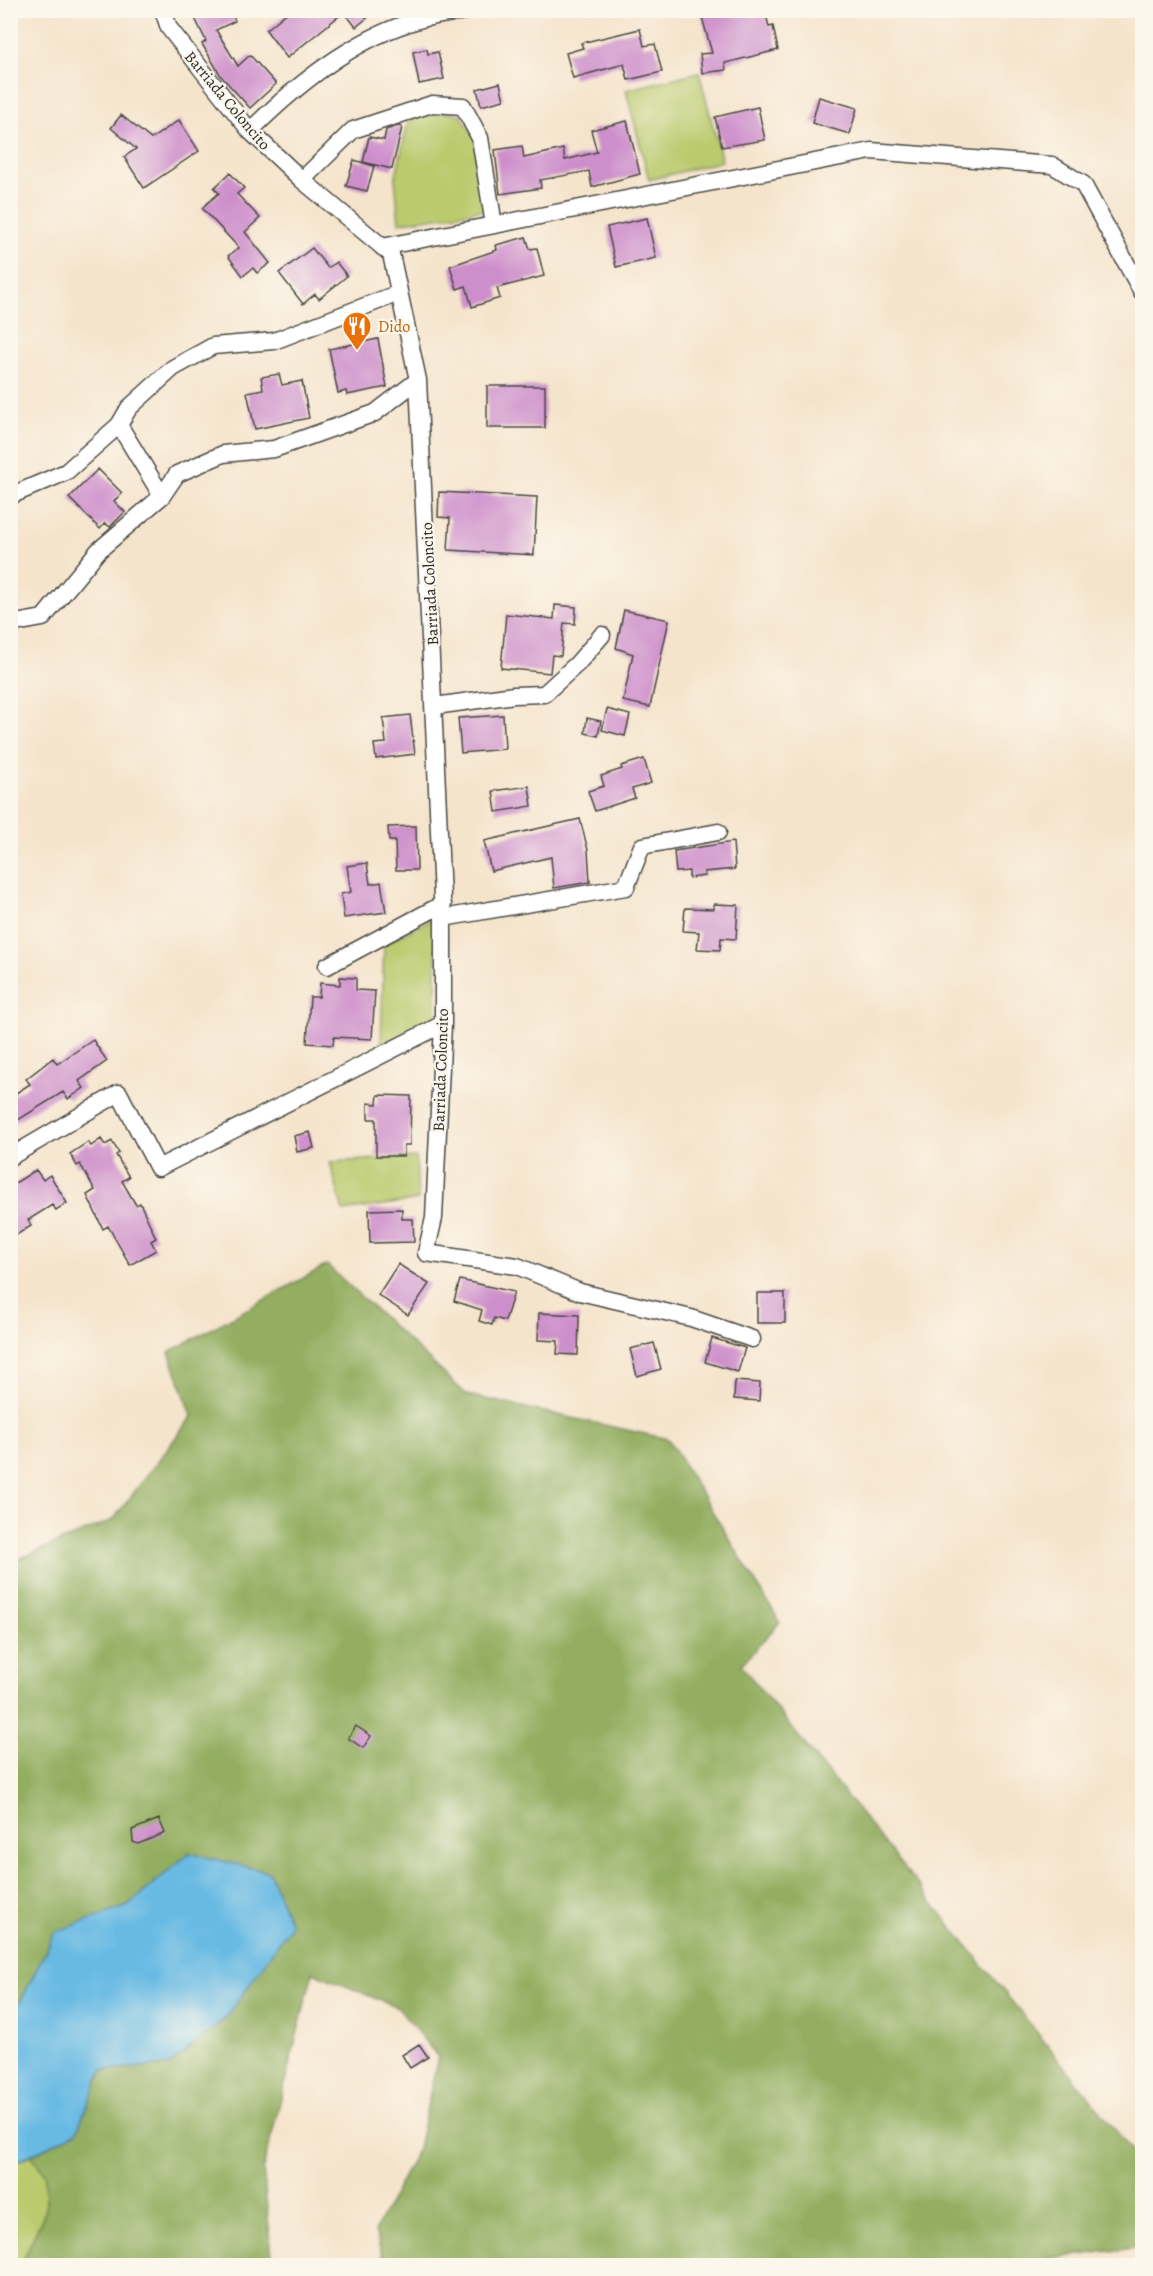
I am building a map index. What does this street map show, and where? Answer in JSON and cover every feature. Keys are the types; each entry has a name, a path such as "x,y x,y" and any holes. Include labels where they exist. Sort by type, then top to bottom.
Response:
{"street":[{"name":"Barriada Coloncito","path":"163,10 169,28 250,131 302,180 391,254 418,380 443,911 443,1024 434,1218 426,1253 518,1266 580,1292 691,1318 752,1339"},
{"path":"250,131 306,80 360,45 418,20 468,10"},
{"path":"302,180 352,130 432,104 463,106 480,138 494,225"},
{"path":"382,247 871,152 1052,165 1083,184 1143,292"},
{"path":"10,496 66,472 119,425 129,408 173,368 213,346 274,341 399,293"},
{"path":"10,624 43,618 98,551 162,496 177,474 223,453 274,449 375,413 418,380"},
{"path":"119,425 162,496"},
{"path":"435,706 514,695 544,694 577,664 603,635"},
{"path":"327,966 443,911 626,886 642,846 718,832"},
{"path":"10,1157 119,1093 158,1168 443,1024"}],"green space":[{"path":"699,72 722,161 649,180 626,90"},
{"path":"432,111 460,114 477,140 490,209 399,223 395,179 408,122"},
{"path":"436,917 436,1021 381,1045 384,944"},
{"path":"416,1157 418,1200 343,1211 330,1162"},
{"path":"327,1265 467,1395 668,1439 780,1622 741,1665 1142,2163 1142,2247 989,2266 385,2265 375,2231 418,2148 438,2057 398,2008 313,1972 263,2169 273,2265 16,2265 23,2261 46,2210 45,2175 31,2155 76,2133 102,2070 170,2065 189,1853 128,1906 55,1932 11,2021 11,1562 113,1520 192,1416 169,1352"},
{"path":"11,2154 17,2161 31,2155 45,2175 46,2210 23,2261 11,2265 10,2199 13,2193"}],"water":[{"path":"189,1853 269,1872 291,1925 227,2017 170,2065 102,2070 76,2133 17,2161 11,2154 11,2021 55,1932 128,1906"}],"building":[{"path":"191,10 230,10 235,21 216,30 238,66 250,55 276,84 250,108 221,76 202,44 206,41"},
{"path":"290,10 377,10 356,27 344,12 287,58 266,30"},
{"path":"700,10 765,10 769,27 773,26 778,50 725,63 726,70 702,73 700,54 712,53"},
{"path":"640,29 644,46 655,44 662,72 628,80 624,64 573,78 566,53 583,48 581,43"},
{"path":"427,49 428,54 438,52 444,79 419,84 413,52"},
{"path":"500,83 504,100 481,106 477,89"},
{"path":"819,97 857,108 850,134 812,123"},
{"path":"758,107 765,140 722,147 715,117"},
{"path":"121,115 151,139 179,120 199,151 144,188 124,157 136,149 111,128"},
{"path":"627,121 640,174 592,187 589,171 540,180 541,188 500,194 495,150 522,146 524,158 563,149 565,160 597,152 591,130"},
{"path":"402,127 392,169 363,162 369,137 384,140 386,130"},
{"path":"354,160 374,166 367,191 346,186"},
{"path":"230,173 244,188 237,194 260,218 245,232 270,263 257,273 253,268 243,276 228,256 239,248 202,208 219,193 214,188"},
{"path":"647,218 656,258 616,267 607,227"},
{"path":"526,237 530,249 537,248 544,276 497,288 500,298 472,307 466,286 457,289 450,266 497,250 496,245"},
{"path":"312,248 328,268 336,262 347,276 319,299 315,294 303,304 279,273"},
{"path":"378,339 387,387 347,395 346,391 338,393 329,349"},
{"path":"279,374 282,385 302,381 309,418 255,429 247,392 263,389 261,377"},
{"path":"487,386 545,386 545,428 487,428"},
{"path":"98,469 122,493 114,501 125,512 110,527 105,523 100,529 69,498"},
{"path":"439,492 537,497 534,555 448,550 450,518 438,517"},
{"path":"555,605 576,607 575,624 564,623 561,656 552,655 550,673 501,668 506,614 554,619"},
{"path":"624,610 669,620 650,707 623,701 633,654 616,648"},
{"path":"607,709 630,715 625,736 602,730"},
{"path":"410,715 415,754 376,759 374,744 386,743 383,718"},
{"path":"503,715 505,749 461,753 458,718"},
{"path":"587,718 601,721 598,736 585,733"},
{"path":"644,759 651,783 632,789 635,798 595,811 588,791 604,786 601,776 622,769 621,766"},
{"path":"529,786 532,806 496,812 493,791"},
{"path":"580,819 588,850 590,882 554,888 551,857 491,871 484,841"},
{"path":"416,826 417,870 396,870 395,841 389,841 388,827"},
{"path":"733,842 735,869 704,872 705,876 689,878 689,871 676,872 674,851"},
{"path":"367,863 370,884 381,882 386,912 344,918 341,894 351,892 347,866"},
{"path":"714,904 738,905 736,939 721,938 720,950 697,949 699,932 683,931 685,908 714,909"},
{"path":"340,977 356,978 356,990 375,991 372,1039 334,1037 333,1045 307,1043 310,997 319,997 320,983 340,985"},
{"path":"93,1040 107,1061 79,1081 84,1088 68,1099 63,1092 10,1125 10,1097 30,1084 26,1079 53,1058 57,1064"},
{"path":"378,1095 411,1096 410,1145 404,1145 404,1156 376,1156 376,1119 368,1119 368,1103 377,1104"},
{"path":"310,1132 314,1148 297,1152 294,1136"},
{"path":"101,1139 105,1145 112,1141 119,1153 116,1155 129,1177 122,1181 136,1205 140,1203 156,1238 151,1241 156,1250 130,1265 108,1226 103,1229 87,1195 95,1190 80,1164 77,1166 70,1154 88,1142 91,1146"},
{"path":"36,1170 43,1180 50,1175 67,1203 56,1210 52,1205 28,1220 31,1226 10,1239 10,1186"},
{"path":"402,1209 402,1219 413,1219 414,1242 370,1243 369,1210"},
{"path":"398,1264 429,1284 408,1315 378,1295"},
{"path":"460,1280 514,1292 505,1321 494,1318 492,1325 479,1321 482,1310 454,1301"},
{"path":"757,1293 785,1293 785,1323 757,1323"},
{"path":"539,1313 579,1315 578,1355 557,1354 558,1341 538,1340"},
{"path":"712,1338 745,1348 738,1372 705,1362"},
{"path":"654,1343 661,1369 637,1376 630,1349"},
{"path":"735,1381 760,1383 759,1401 734,1399"},
{"path":"356,1726 371,1736 363,1748 348,1738"},
{"path":"159,1819 165,1833 138,1844 133,1842 132,1830"},
{"path":"419,2044 428,2057 410,2068 402,2055"}],"place":[{"name":"Dido","path":"357,352"}]}
